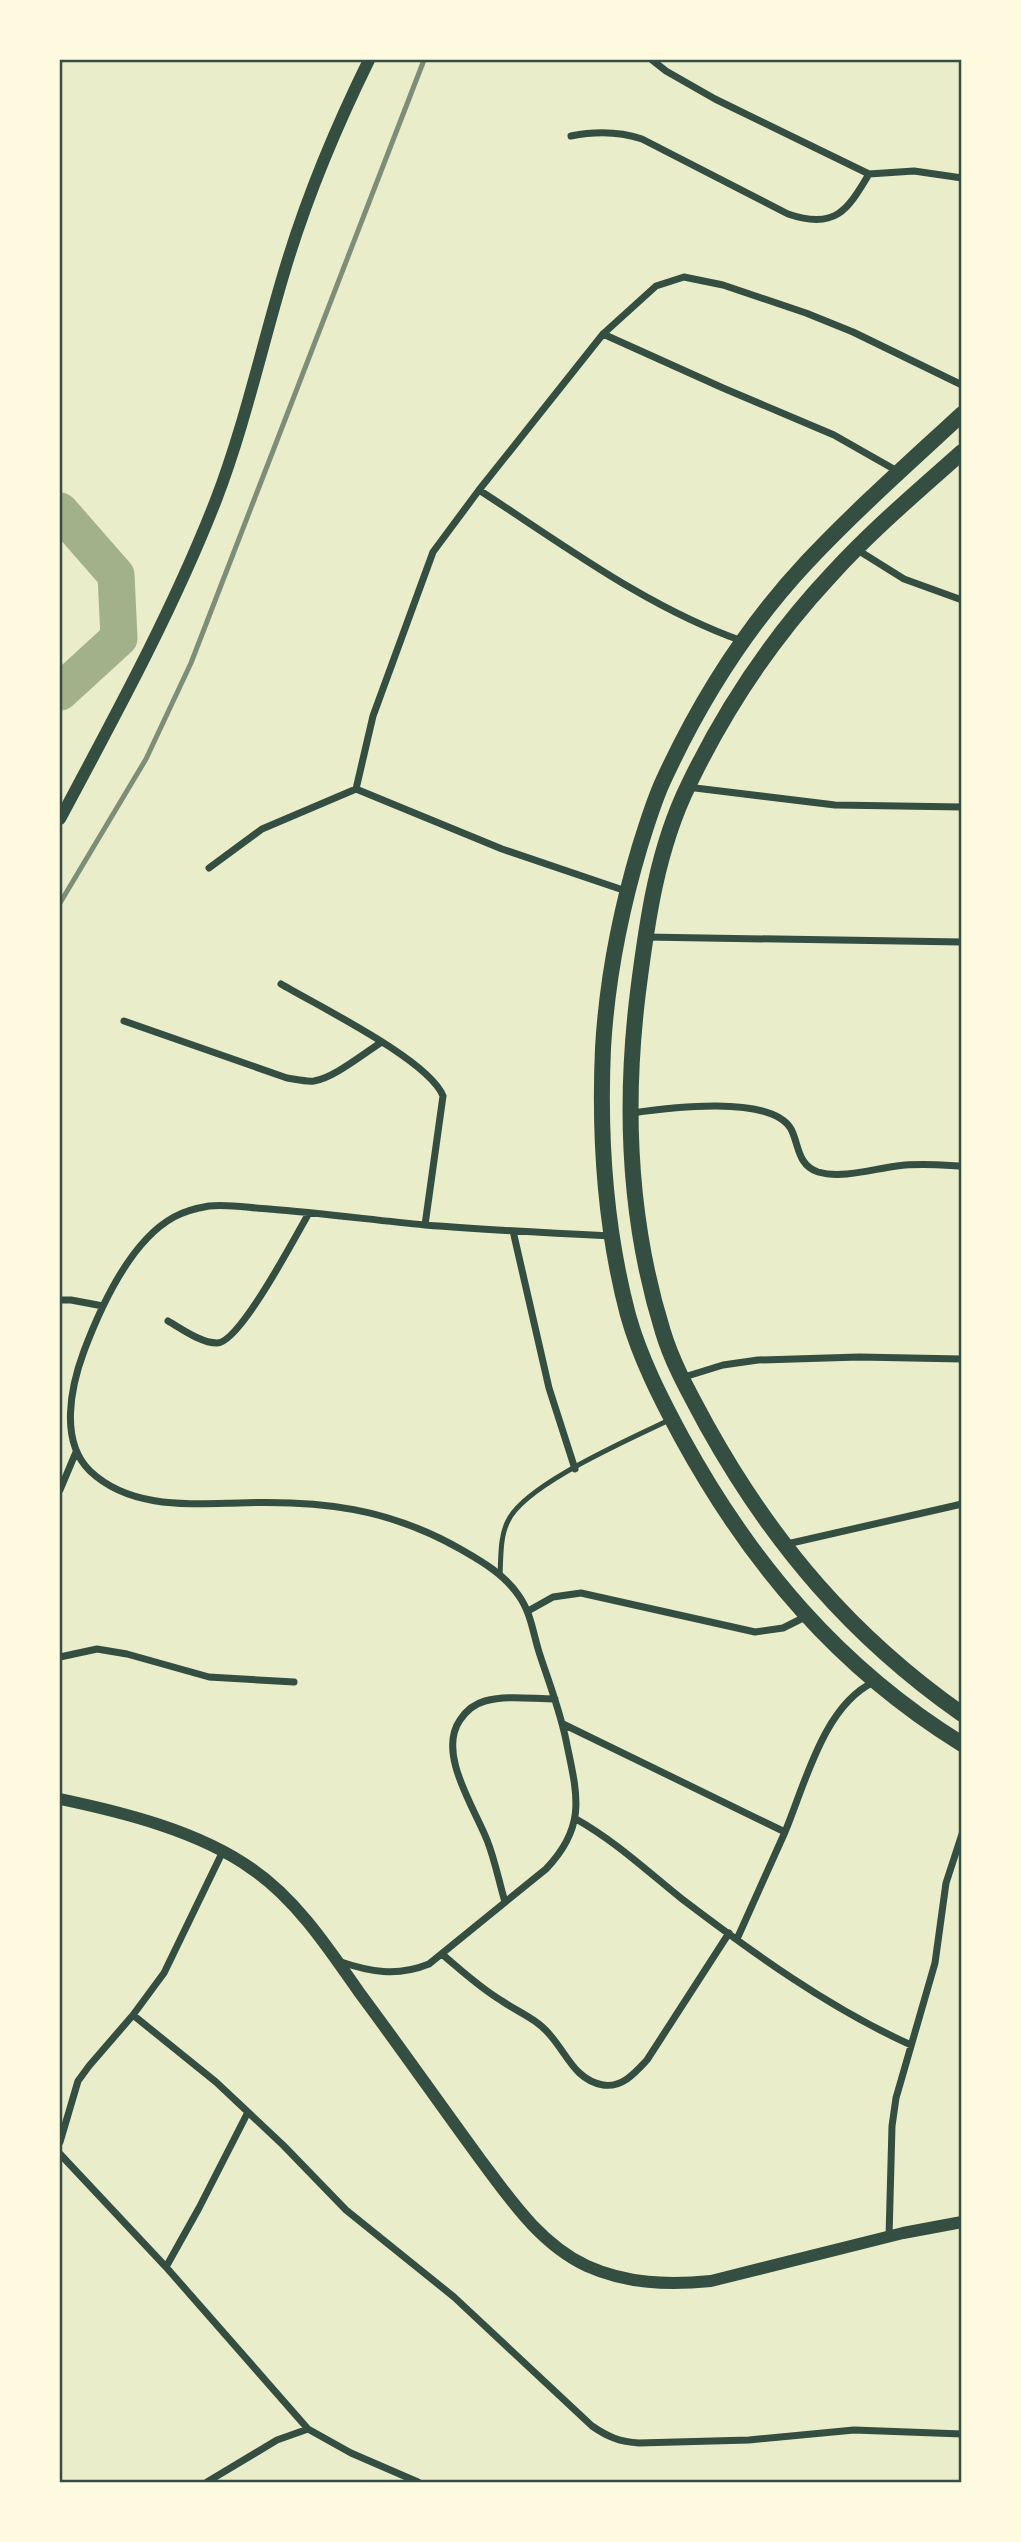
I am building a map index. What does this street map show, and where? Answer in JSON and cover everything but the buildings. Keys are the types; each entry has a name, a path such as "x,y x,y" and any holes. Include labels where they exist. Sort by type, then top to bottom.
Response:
{"main road":[{"path":"961,414 806,564 743,641 698,715 662,783 626,891 613,958 604,1030 602,1107 611,1236 619,1278 642,1356 672,1419 727,1514 751,1549 807,1616 841,1653 874,1682 908,1709 961,1744"},
{"path":"961,453 856,549 802,606 752,672 687,787 659,863 645,937 632,1034 631,1113 634,1177 647,1270 663,1335 681,1378 742,1488 817,1587 900,1667 961,1714"},
{"path":"619,1278 647,1270"}],"street":[{"path":"60,818 147,652 216,499 237,438 296,236 327,150 369,60"},
{"path":"652,60 715,99 869,174 914,171 961,178"},
{"path":"571,136 596,131 642,139 788,214 812,221 844,211 869,174"},
{"path":"356,789 373,716 433,552 603,334 656,286 684,277 702,279 818,318 961,385"},
{"path":"603,334 826,431 899,472"},
{"path":"479,490 625,585 691,621 743,641"},
{"path":"856,549 904,579 961,600"},
{"path":"687,787 835,805 961,807"},
{"path":"209,868 262,829 356,789 502,849 626,891"},
{"path":"645,937 961,942"},
{"path":"281,984 382,1042 433,1079 443,1096 425,1225"},
{"path":"124,1021 287,1078 303,1080 316,1081 382,1042"},
{"path":"631,1113 683,1106 758,1110 772,1114 784,1120 790,1129 802,1160 815,1171 830,1174 900,1166 961,1166"},
{"path":"337,1961 366,1971 390,1973 414,1970 429,1964 559,1855 570,1837 576,1819 575,1790 563,1724 528,1611 521,1598 500,1574 471,1555 421,1529 394,1519 349,1507 284,1501 160,1503 111,1485 90,1471 76,1452 71,1418 74,1381 82,1356 103,1306 137,1250 148,1236 178,1215 195,1209 213,1206 425,1225 611,1236"},
{"path":"168,1321 208,1341 226,1341 236,1333 262,1295 309,1213"},
{"path":"513,1231 549,1388 575,1469"},
{"path":"60,1300 103,1306"},
{"path":"681,1378 723,1365 758,1360 859,1357 961,1359"},
{"path":"60,1490 76,1452"},
{"path":"783,1545 961,1504"},
{"path":"528,1611 553,1597 581,1593 755,1632 783,1628 807,1616"},
{"path":"60,1657 97,1649 127,1654 209,1677 294,1682"},
{"path":"737,1939 838,1710 850,1696 874,1682"},
{"path":"505,1902 488,1842 456,1768 451,1744 456,1726 467,1710 484,1701 508,1698 555,1699"},
{"path":"563,1724 786,1832"},
{"path":"60,1799 160,1826 223,1851 252,1868 275,1888 337,1961 515,2206 540,2233 586,2266 632,2280 684,2284 711,2281 889,2236 961,2222"},
{"path":"576,1819 615,1842 659,1880 737,1939 853,2017 911,2045"},
{"path":"889,2236 892,2126 896,2098 934,1963 948,1876 961,1834"},
{"path":"60,2142 71,2099 83,2073 133,2015 163,1973 223,1851"},
{"path":"443,1955 501,2001 538,2023 584,2078 603,2085 617,2085 631,2077 647,2060 729,1933"},
{"path":"133,2015 248,2112 346,2210 462,2304 592,2426 608,2437 639,2443 749,2440 854,2430 961,2434"},
{"path":"166,2267 248,2112"},
{"path":"60,2154 166,2267 308,2429 351,2453 418,2483"},
{"path":"207,2483 277,2440 308,2429"}],"lane":[{"path":"500,1574 506,1523 512,1513 534,1493 672,1419"}],"waterway":[{"path":"60,511 116,575 119,638 60,692"}],"railway":[{"path":"60,903 146,759 191,663 424,60"}]}
